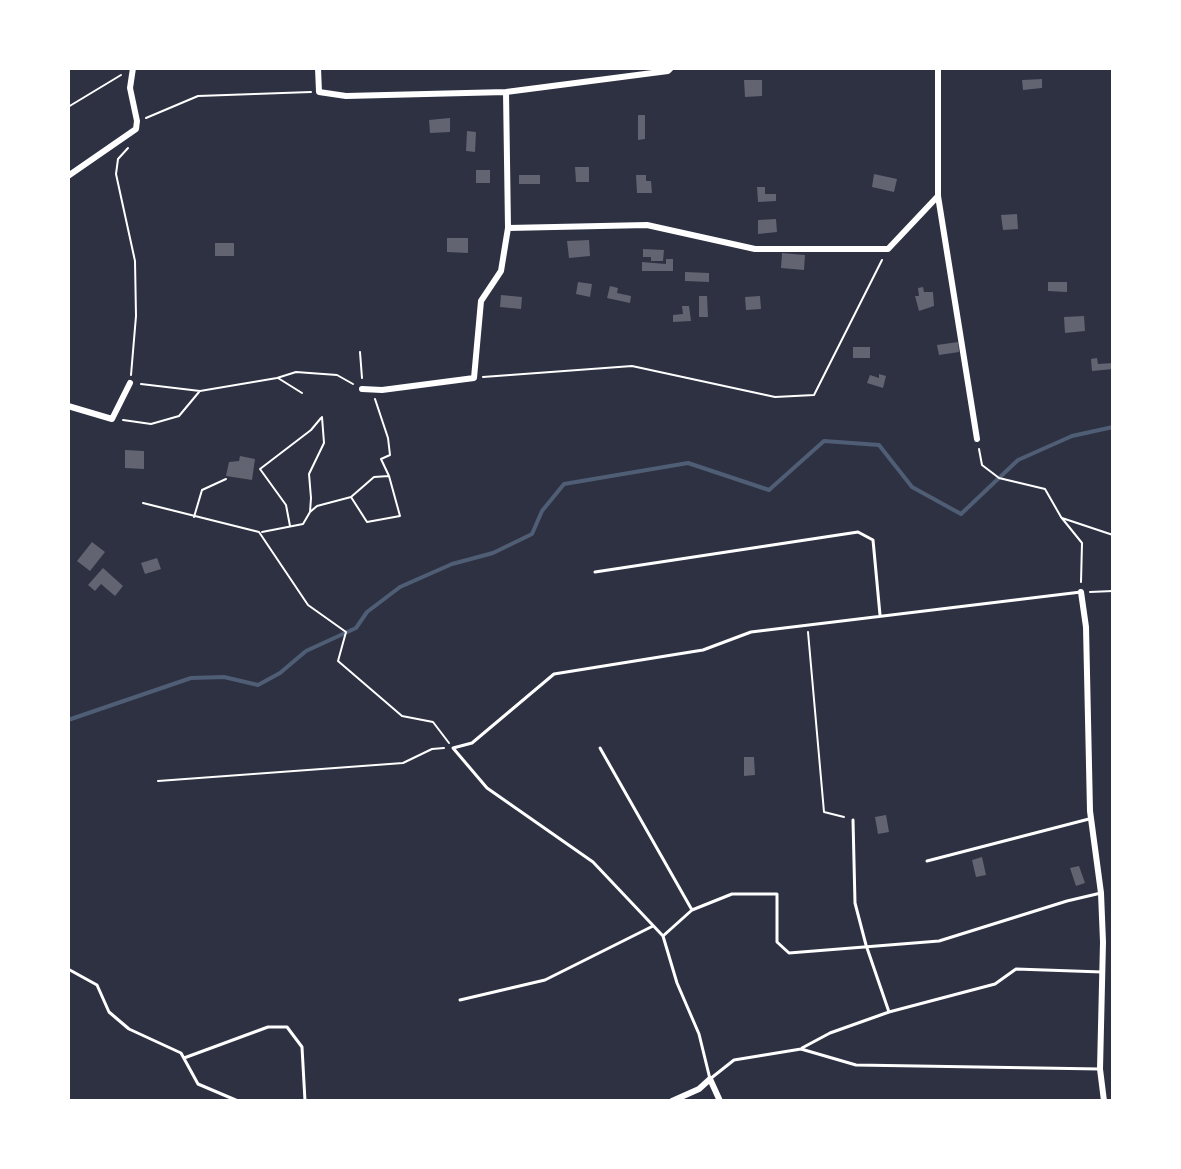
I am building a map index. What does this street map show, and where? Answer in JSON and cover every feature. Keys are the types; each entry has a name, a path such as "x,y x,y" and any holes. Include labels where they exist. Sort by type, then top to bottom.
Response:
{"street":[{"path":"68,176 136,125 130,88 132,68"},
{"path":"318,68 319,92 346,96 506,92 668,71 671,68"},
{"path":"938,68 938,196 977,439"},
{"path":"362,389 382,390 474,378 481,301 501,271 508,228 506,92"},
{"path":"508,228 647,225 755,249 888,249 938,196"},
{"path":"68,406 112,419 130,383"},
{"path":"1081,592 1086,627 1091,819 1101,893 1100,1069 1104,1101"},
{"path":"672,1101 699,1089 710,1079 720,1101"}],"lane":[{"path":"595,572 858,532 873,540 880,615"},
{"path":"1081,592 751,632 703,650 554,674 472,743 453,748 487,788 593,862 663,936 677,983 699,1034 710,1079 734,1060 801,1049 830,1033 889,1012 995,984 1016,969 1102,972"},
{"path":"600,748 692,910"},
{"path":"927,861 1091,819"},
{"path":"853,820 855,903 889,1012"},
{"path":"663,936 692,910 732,894 777,894 777,942 789,953 939,941 1101,893"},
{"path":"460,1000 545,980 653,926"},
{"path":"68,969 97,985 109,1012 129,1029 181,1053 198,1084 238,1101"},
{"path":"184,1058 268,1027 287,1027 302,1047 305,1101"},
{"path":"801,1049 856,1065 1100,1069"}],"path":[{"path":"68,107 132,68"},
{"path":"319,92 198,96 136,125 134,141 118,159 116,174 135,261 136,316 130,383 200,391 296,372 337,375 376,400 390,455 381,459 400,516 367,522 351,497"},
{"path":"474,378 632,366 775,397 814,395 888,249"},
{"path":"360,352 362,389"},
{"path":"277,378 302,393"},
{"path":"112,419 151,424 179,416 200,391"},
{"path":"290,526 286,505 260,469 311,430 322,417 324,443 309,474 310,512"},
{"path":"977,439 982,465 999,478 1045,489 1061,517 1082,543 1081,592 1113,591"},
{"path":"143,503 259,532 303,524 317,506 351,497 374,477 389,476"},
{"path":"194,517 202,490 226,479"},
{"path":"1061,517 1113,535"},
{"path":"259,532 308,605 346,632 338,661 402,716 433,722 453,748"},
{"path":"807,624 824,812 853,820"},
{"path":"158,781 403,763 432,749 453,748"}],"building":[{"path":"1042,79 1042,88 1023,90 1022,80"},
{"path":"744,80 762,80 762,96 745,97"},
{"path":"638,115 645,115 645,139 638,140"},
{"path":"450,118 450,132 430,133 429,120"},
{"path":"467,131 476,132 475,152 466,151"},
{"path":"575,167 589,167 589,182 576,182"},
{"path":"476,170 490,170 490,183 476,183"},
{"path":"874,174 897,179 894,192 872,187"},
{"path":"519,175 540,175 540,184 519,184"},
{"path":"636,175 646,175 646,181 651,181 652,193 637,193"},
{"path":"757,187 765,187 765,194 776,194 776,201 758,202"},
{"path":"1017,214 1018,229 1003,230 1001,215"},
{"path":"776,219 777,232 758,234 758,220"},
{"path":"447,238 468,238 468,253 447,252"},
{"path":"589,240 590,256 569,258 567,241"},
{"path":"215,243 234,243 234,256 215,256"},
{"path":"643,249 664,250 663,261 643,257"},
{"path":"782,253 805,255 804,270 781,268"},
{"path":"666,259 673,259 673,271 642,271 642,262 666,264"},
{"path":"685,272 709,273 709,282 685,281"},
{"path":"578,282 592,284 590,297 576,294"},
{"path":"1048,282 1067,282 1067,292 1048,291"},
{"path":"610,286 618,288 617,293 631,296 630,303 607,298"},
{"path":"923,287 924,292 933,292 934,306 919,311 915,296 919,296 918,288"},
{"path":"501,295 522,297 521,309 500,307"},
{"path":"699,296 707,296 708,317 699,317"},
{"path":"760,296 761,309 746,310 745,297"},
{"path":"682,306 689,306 691,321 673,322 673,315 683,314"},
{"path":"1084,316 1085,331 1065,333 1064,317"},
{"path":"958,342 959,352 939,355 937,345"},
{"path":"853,347 870,347 870,358 853,358"},
{"path":"1097,358 1098,364 1113,363 1113,369 1092,371 1091,359"},
{"path":"879,374 886,376 883,388 867,383 870,375 879,378"},
{"path":"125,450 144,451 144,469 125,468"},
{"path":"240,456 255,459 252,480 226,476 229,462 239,461"},
{"path":"92,542 105,552 90,571 77,561"},
{"path":"157,558 161,569 145,574 141,563"},
{"path":"103,568 123,586 115,596 101,584 95,591 88,585"},
{"path":"744,757 754,757 755,775 744,776"},
{"path":"886,815 889,832 878,834 875,817"},
{"path":"982,857 986,875 976,877 972,860"},
{"path":"1079,866 1085,883 1076,886 1070,868"}],"waterway":[{"path":"68,720 191,678 224,677 258,685 280,673 306,651 356,628 367,612 400,587 452,564 493,553 532,534 542,511 564,484 688,463 769,490 824,441 879,445 912,487 961,514 1018,460 1072,436 1113,427"}]}
